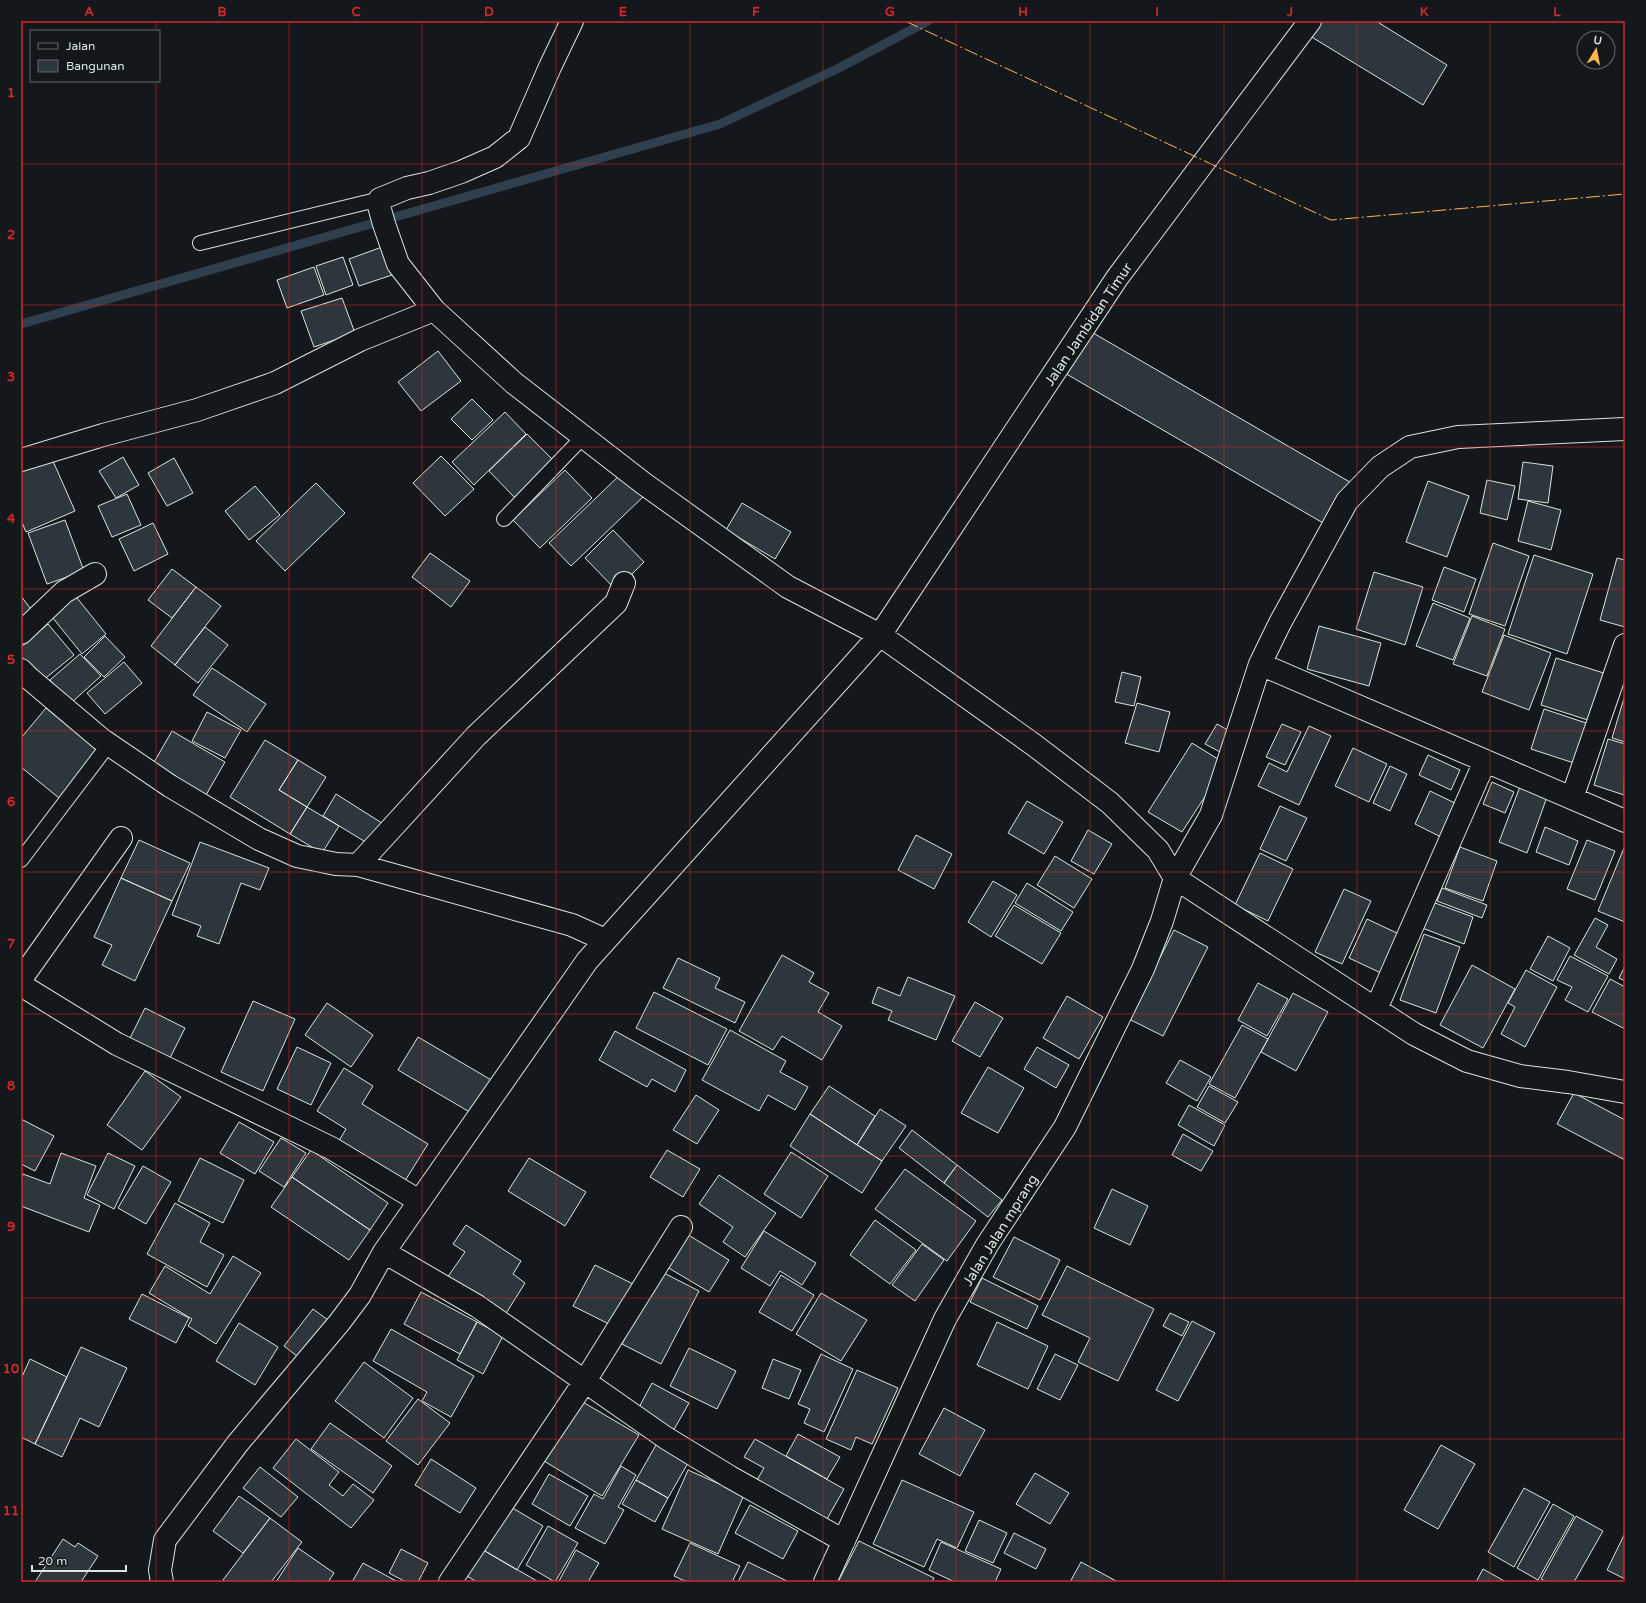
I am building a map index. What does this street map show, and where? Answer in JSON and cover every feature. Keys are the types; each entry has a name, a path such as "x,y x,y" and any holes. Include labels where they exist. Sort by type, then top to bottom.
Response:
{"street":[{"path":"572,21 519,138 495,157 461,172 393,193 381,210 398,264 434,310 514,383 643,483 788,587 880,635 1034,745 1110,803 1158,850 1174,878 1414,1034 1466,1060 1520,1076 1625,1092"},
{"name":"Jalan Jambidan Timur","path":"162,1582 160,1570 165,1540 238,1443 339,1323 360,1295 384,1252 420,1202 439,1171 587,961 880,635 1118,278 1310,21"},
{"path":"21,460 103,435 197,410 275,383 360,340 434,310"},
{"name":"Jalan Jalan mprang","path":"825,1582 945,1319 988,1245 1065,1127 1091,1077 1143,969 1162,921 1174,878 1212,815 1260,664 1280,623 1347,501 1380,467 1410,447 1458,438 1625,429"},
{"path":"21,633 64,592 95,574"},
{"path":"358,865 476,736 616,603 624,583"},
{"path":"1572,798 1625,645"},
{"path":"1260,664 1625,821"},
{"path":"21,670 101,739 170,786 259,839 297,856 336,864 358,865 572,925 605,940"},
{"path":"1376,1009 1485,761"},
{"path":"21,979 120,838"},
{"path":"21,985 117,1044 331,1148 420,1202"},
{"path":"450,1582 585,1381 681,1228"},
{"path":"384,1252 477,1306 666,1438 730,1477 844,1541"}],"lane":[{"path":"200,243 381,210"},
{"path":"504,519 583,437"},
{"path":"21,860 109,744"}],"building":[{"path":"1320,21 1376,21 1447,65 1423,105 1310,36"},
{"path":"382,247 392,275 359,286 349,259"},
{"path":"343,257 353,285 326,295 316,266"},
{"path":"314,267 324,295 287,308 277,280"},
{"path":"342,298 355,333 314,347 301,311"},
{"path":"1088,330 1355,485 1330,527 1063,372"},
{"path":"438,351 461,381 421,411 398,382"},
{"path":"472,399 493,420 472,440 451,419"},
{"path":"505,412 526,434 474,485 452,462"},
{"path":"527,434 556,463 517,500 489,471"},
{"path":"49,452 75,511 26,532 21,520 21,465"},
{"path":"441,456 474,489 445,516 413,483"},
{"path":"123,457 139,485 116,498 99,471"},
{"path":"174,458 193,493 167,506 148,473"},
{"path":"1523,462 1553,466 1548,503 1518,499"},
{"path":"565,470 592,498 540,548 513,520"},
{"path":"623,472 645,495 571,566 549,543"},
{"path":"1487,480 1515,486 1507,520 1480,513"},
{"path":"1428,481 1469,496 1447,557 1406,542"},
{"path":"316,483 345,513 285,571 256,541"},
{"path":"255,486 280,515 249,540 225,511"},
{"path":"127,494 141,525 112,537 98,506"},
{"path":"1528,501 1561,510 1551,550 1518,541"},
{"path":"742,503 791,532 775,559 726,530"},
{"path":"65,520 84,571 47,584 28,533"},
{"path":"153,523 168,554 134,571 119,539"},
{"path":"613,530 644,562 616,590 585,558"},
{"path":"1493,543 1529,556 1505,626 1469,614"},
{"path":"430,553 470,581 451,607 412,577"},
{"path":"1534,555 1593,574 1567,654 1508,634"},
{"path":"1617,558 1625,560 1625,627 1600,620"},
{"path":"1444,567 1476,579 1464,612 1432,600"},
{"path":"172,569 196,587 172,618 148,600"},
{"path":"1374,572 1423,587 1405,645 1356,629"},
{"path":"196,587 221,606 175,665 151,646"},
{"path":"73,593 106,634 82,654 48,612"},
{"path":"21,596 33,612 21,622"},
{"path":"1433,603 1470,618 1453,660 1416,646"},
{"path":"1472,616 1505,629 1487,676 1453,664"},
{"path":"48,624 74,655 42,681 21,656 21,647"},
{"path":"1319,626 1381,643 1369,686 1307,669"},
{"path":"205,627 228,645 198,683 175,665"},
{"path":"1504,635 1551,653 1529,710 1482,692"},
{"path":"105,636 125,657 104,677 84,657"},
{"path":"80,654 101,676 71,703 50,680"},
{"path":"1556,658 1610,675 1594,722 1541,705"},
{"path":"124,662 142,683 105,714 87,693"},
{"path":"212,668 266,704 247,732 193,695"},
{"path":"1122,672 1141,677 1134,706 1115,702"},
{"path":"1625,695 1625,742 1612,738"},
{"path":"1137,703 1170,712 1159,752 1125,743"},
{"path":"46,708 98,751 59,798 21,767 21,738"},
{"path":"1544,709 1589,724 1577,764 1531,749"},
{"path":"207,712 241,730 225,758 192,741"},
{"path":"1217,724 1233,733 1222,753 1205,744"},
{"path":"1282,724 1301,732 1285,765 1266,757"},
{"path":"1309,726 1331,736 1299,805 1258,786 1269,763 1287,772"},
{"path":"172,731 225,762 206,795 153,764"},
{"path":"1608,739 1625,744 1624,795 1594,785"},
{"path":"265,740 298,760 279,790 307,807 290,834 230,797"},
{"path":"1192,743 1226,764 1182,832 1148,812"},
{"path":"1353,748 1387,764 1369,802 1335,786"},
{"path":"1428,755 1460,770 1451,790 1419,775"},
{"path":"298,760 326,777 307,807 279,790"},
{"path":"1390,766 1407,774 1390,811 1373,803"},
{"path":"1492,782 1514,792 1505,813 1483,804"},
{"path":"1521,784 1548,794 1527,853 1499,842"},
{"path":"1430,791 1459,805 1443,838 1415,824"},
{"path":"336,794 385,825 372,846 323,816"},
{"path":"1027,801 1063,822 1044,854 1008,833"},
{"path":"1280,806 1307,818 1286,861 1260,849"},
{"path":"307,807 339,826 322,853 290,834"},
{"path":"1545,827 1578,841 1569,865 1536,852"},
{"path":"1088,830 1112,844 1094,874 1071,861"},
{"path":"916,835 952,854 934,889 898,870"},
{"path":"139,840 190,863 172,901 121,878"},
{"path":"1587,840 1615,851 1595,900 1567,889"},
{"path":"200,842 269,868 260,890 241,883 219,944 197,936 201,926 172,915"},
{"path":"1460,847 1497,861 1483,901 1445,888"},
{"path":"1625,848 1625,922 1598,911"},
{"path":"1260,853 1293,869 1268,921 1235,905"},
{"path":"1055,856 1092,879 1074,908 1037,885"},
{"path":"121,878 172,901 135,981 102,965 112,945 94,937"},
{"path":"993,881 1017,895 991,937 968,922"},
{"path":"1027,883 1073,912 1061,931 1015,903"},
{"path":"1442,888 1487,905 1482,918 1437,901"},
{"path":"1344,889 1371,901 1342,964 1315,952"},
{"path":"1427,900 1473,917 1464,944 1417,926"},
{"path":"1014,905 1061,933 1042,964 995,936"},
{"path":"1595,918 1608,925 1596,947 1617,959 1609,974 1574,955"},
{"path":"1367,919 1399,934 1381,973 1349,958"},
{"path":"1174,930 1208,947 1163,1036 1129,1019"},
{"path":"1424,934 1460,947 1436,1013 1400,1000"},
{"path":"1548,936 1570,948 1553,981 1530,969"},
{"path":"782,955 814,973 809,982 829,993 818,1012 842,1026 822,1060 782,1036 773,1050 739,1031"},
{"path":"1570,956 1608,976 1588,1012 1565,1000 1572,987 1557,980"},
{"path":"678,958 720,978 715,988 745,1002 735,1023 663,988"},
{"path":"1472,965 1515,989 1483,1048 1440,1025"},
{"path":"1625,966 1625,981 1619,978"},
{"path":"1526,970 1557,987 1525,1047 1501,1034 1515,1007 1508,1003"},
{"path":"908,977 955,996 936,1040 888,1020 892,1011 872,1003 878,987 900,996"},
{"path":"1610,979 1625,987 1625,1029 1592,1012"},
{"path":"1258,983 1288,999 1267,1036 1238,1020"},
{"path":"654,992 727,1029 708,1065 636,1028"},
{"path":"1293,993 1328,1012 1296,1071 1261,1052"},
{"path":"1067,996 1103,1017 1079,1059 1043,1038"},
{"path":"253,1001 295,1019 263,1091 221,1072"},
{"path":"975,1002 1003,1018 980,1057 952,1041"},
{"path":"327,1003 373,1035 351,1067 305,1035"},
{"path":"145,1008 185,1028 169,1060 129,1040"},
{"path":"1242,1025 1268,1039 1235,1098 1209,1084"},
{"path":"730,1030 786,1061 780,1072 808,1087 795,1110 768,1095 759,1111 702,1080"},
{"path":"615,1031 686,1070 675,1092 652,1079 647,1087 599,1060"},
{"path":"418,1037 493,1081 473,1114 398,1070"},
{"path":"297,1047 331,1063 311,1105 277,1089"},
{"path":"1037,1047 1069,1065 1056,1088 1024,1069"},
{"path":"1180,1060 1211,1077 1197,1101 1166,1083"},
{"path":"988,1067 1024,1088 998,1133 961,1113"},
{"path":"344,1068 373,1086 362,1104 428,1144 403,1184 337,1144 346,1129 317,1111"},
{"path":"145,1071 181,1097 142,1150 107,1125"},
{"path":"829,1086 875,1116 857,1145 810,1114"},
{"path":"1209,1086 1238,1102 1225,1123 1197,1107"},
{"path":"1574,1093 1625,1120 1625,1160 1557,1124"},
{"path":"696,1095 719,1110 697,1144 673,1130"},
{"path":"1189,1105 1225,1125 1214,1146 1178,1125"},
{"path":"880,1109 906,1126 882,1161 857,1145"},
{"path":"810,1114 882,1161 862,1193 790,1146"},
{"path":"21,1119 54,1136 35,1171 21,1164"},
{"path":"239,1122 274,1142 255,1174 220,1153"},
{"path":"912,1130 957,1165 944,1183 899,1148"},
{"path":"1183,1134 1213,1151 1201,1171 1172,1155"},
{"path":"281,1138 306,1153 284,1187 259,1171"},
{"path":"311,1150 388,1203 370,1230 292,1177"},
{"path":"667,1150 700,1169 683,1197 650,1177"},
{"path":"791,1152 828,1176 801,1218 764,1194"},
{"path":"61,1153 96,1166 84,1198 100,1205 89,1232 21,1206 21,1179 23,1174 50,1184"},
{"path":"108,1153 135,1166 114,1209 87,1195"},
{"path":"200,1158 244,1180 223,1223 178,1201"},
{"path":"529,1158 586,1192 565,1226 508,1191"},
{"path":"957,1165 1002,1200 988,1217 944,1183"},
{"path":"143,1166 171,1182 146,1224 118,1208"},
{"path":"905,1169 976,1221 947,1261 875,1209"},
{"path":"719,1175 776,1213 745,1257 723,1242 733,1227 699,1204"},
{"path":"292,1177 370,1230 349,1260 271,1207"},
{"path":"1112,1189 1148,1206 1130,1245 1094,1228"},
{"path":"175,1203 210,1223 200,1242 224,1255 207,1287 147,1254"},
{"path":"875,1220 916,1250 890,1284 850,1255"},
{"path":"466,1225 521,1261 513,1274 525,1283 505,1315 447,1278 465,1252 453,1244"},
{"path":"682,1231 729,1260 709,1292 662,1264"},
{"path":"764,1231 816,1263 802,1285 780,1271 770,1286 741,1268"},
{"path":"1014,1237 1060,1260 1040,1300 993,1277"},
{"path":"922,1244 944,1260 915,1301 892,1285"},
{"path":"233,1256 261,1273 216,1344 188,1326 192,1319 149,1293 165,1266 210,1294"},
{"path":"595,1265 635,1285 613,1326 573,1306"},
{"path":"1067,1266 1154,1309 1118,1381 1078,1362 1090,1338 1042,1315"},
{"path":"660,1271 699,1291 661,1364 622,1344"},
{"path":"781,1275 814,1295 792,1331 759,1312"},
{"path":"982,1278 1038,1306 1027,1329 970,1302"},
{"path":"421,1292 477,1322 460,1354 404,1324"},
{"path":"821,1293 867,1320 841,1361 796,1334"},
{"path":"142,1294 189,1318 176,1343 129,1319"},
{"path":"313,1309 332,1323 302,1360 284,1346"},
{"path":"1170,1313 1189,1322 1182,1336 1163,1326"},
{"path":"1192,1321 1215,1333 1178,1401 1156,1390"},
{"path":"477,1322 503,1336 483,1374 457,1360"},
{"path":"997,1322 1048,1346 1028,1389 977,1365"},
{"path":"239,1323 278,1347 255,1385 216,1361"},
{"path":"391,1329 474,1376 451,1417 422,1401 427,1392 373,1361"},
{"path":"81,1347 127,1368 99,1427 80,1418 62,1457 35,1444"},
{"path":"689,1348 736,1371 717,1409 670,1386"},
{"path":"821,1354 853,1369 824,1432 804,1423 810,1409 798,1404"},
{"path":"1055,1354 1078,1365 1060,1400 1037,1389"},
{"path":"30,1359 67,1377 35,1444 21,1437 21,1379"},
{"path":"773,1359 801,1370 789,1399 762,1388"},
{"path":"364,1362 413,1398 384,1438 335,1401"},
{"path":"857,1370 898,1388 872,1444 856,1437 851,1450 826,1439"},
{"path":"652,1383 689,1403 672,1433 636,1413"},
{"path":"418,1399 450,1423 418,1465 386,1441"},
{"path":"581,1401 639,1435 602,1496 544,1461"},
{"path":"944,1408 985,1430 960,1476 919,1454"},
{"path":"330,1423 392,1466 373,1493 311,1449"},
{"path":"798,1434 840,1457 827,1479 786,1456"},
{"path":"296,1439 339,1472 329,1485 343,1496 353,1484 374,1500 351,1528 273,1468"},
{"path":"755,1439 844,1489 827,1519 757,1480 764,1468 744,1457"},
{"path":"656,1445 688,1463 668,1498 636,1480"},
{"path":"1441,1445 1475,1464 1438,1529 1404,1510"},
{"path":"431,1459 476,1488 460,1513 415,1485"},
{"path":"621,1466 636,1475 618,1507 624,1510 605,1544 575,1528 594,1494 603,1499"},
{"path":"260,1467 298,1497 281,1517 243,1488"},
{"path":"688,1470 744,1495 718,1554 662,1529"},
{"path":"1035,1473 1069,1493 1050,1524 1016,1504"},
{"path":"549,1474 588,1496 570,1526 532,1504"},
{"path":"636,1480 668,1498 655,1522 622,1504"},
{"path":"902,1480 974,1512 957,1548 937,1539 924,1567 873,1544"},
{"path":"1524,1488 1550,1502 1514,1567 1488,1552"},
{"path":"239,1496 270,1518 243,1553 213,1531"},
{"path":"504,1503 543,1526 517,1570 478,1547"},
{"path":"1553,1504 1574,1516 1538,1580 1517,1568"},
{"path":"750,1505 798,1531 783,1559 735,1533"},
{"path":"1576,1516 1603,1531 1574,1582 1547,1582 1541,1579"},
{"path":"270,1518 302,1542 271,1582 226,1582 223,1580"},
{"path":"979,1520 1007,1533 993,1563 965,1551"},
{"path":"548,1526 578,1543 555,1582 526,1565"},
{"path":"1014,1533 1046,1549 1036,1569 1004,1553"},
{"path":"1625,1533 1625,1579 1607,1570"},
{"path":"63,1539 75,1547 78,1543 98,1556 81,1582 35,1582"},
{"path":"859,1541 934,1578 932,1582 838,1582"},
{"path":"941,1542 1001,1569 995,1582 955,1582 929,1570"},
{"path":"690,1543 740,1566 732,1582 687,1582 674,1576"},
{"path":"478,1547 537,1581 477,1582 462,1573"},
{"path":"298,1548 334,1573 328,1582 276,1582"},
{"path":"401,1549 428,1563 418,1582 406,1582 389,1573"},
{"path":"576,1550 599,1563 588,1582 559,1581"},
{"path":"748,1562 789,1582 738,1582"},
{"path":"1081,1562 1118,1582 1070,1582"},
{"path":"363,1563 398,1582 352,1582"},
{"path":"1483,1569 1506,1582 1476,1582"}],"waterway":[{"path":"21,324 720,124 837,69 928,21"}],"power":[{"path":"905,21 1331,220 1625,194"}]}
